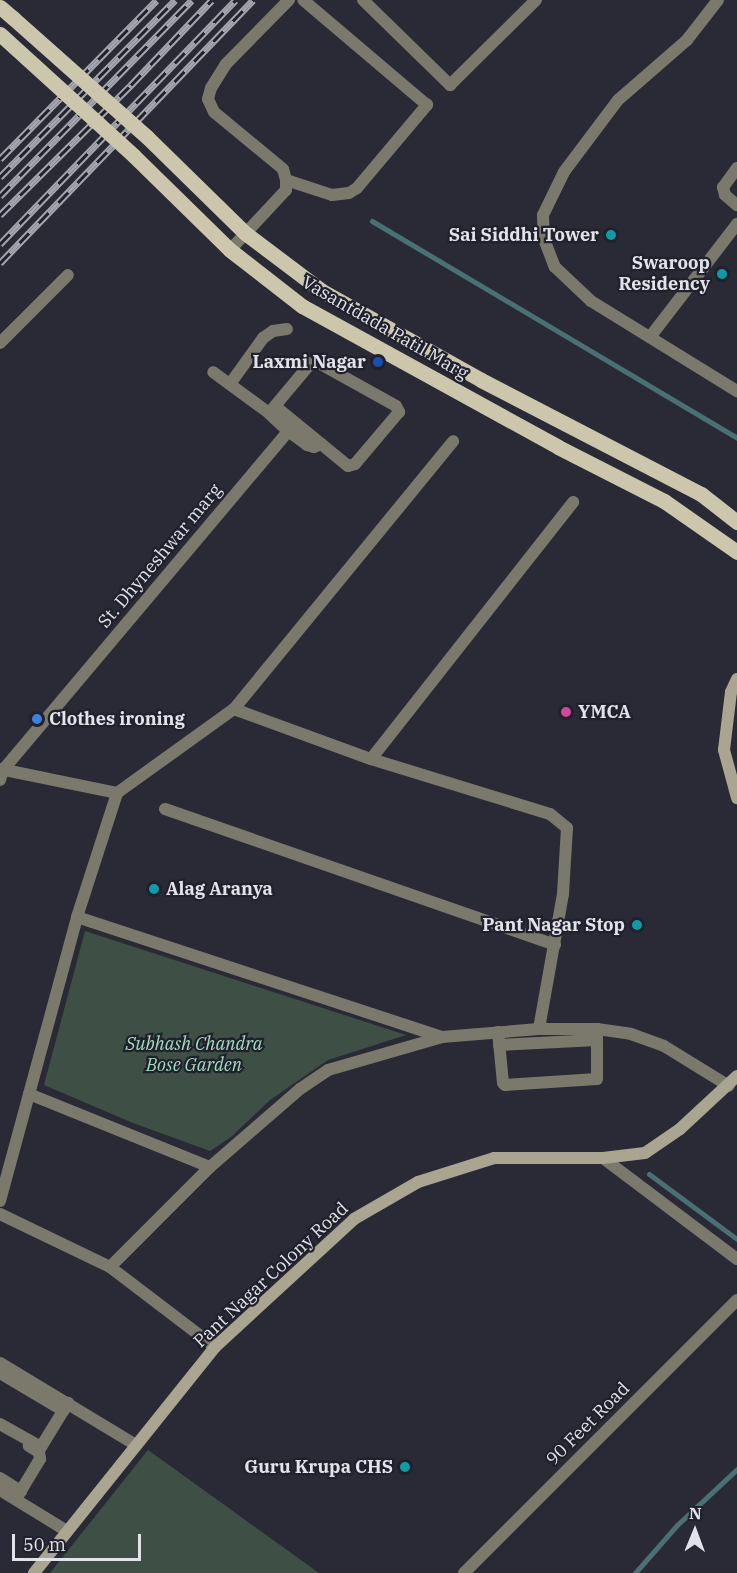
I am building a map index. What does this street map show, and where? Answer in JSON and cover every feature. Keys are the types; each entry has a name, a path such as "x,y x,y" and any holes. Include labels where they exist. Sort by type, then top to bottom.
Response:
{"main road":[{"name":"Vasantdada Patil Marg","path":"0,7 147,137 245,233 322,291 407,339 701,494 737,522"},
{"path":"14,46 28,31"},
{"name":"Vasantdada Patil Marg","path":"0,34 134,156 230,250 302,306 558,447 664,501 737,552"},
{"path":"396,358 407,339"}],"street":[{"path":"230,250 286,190 286,180 283,169 214,112 208,99 216,76 289,0"},
{"path":"286,180 332,195 349,193 357,188 427,105 303,0"},
{"path":"363,0 450,85 536,0"},
{"path":"718,0 687,40 618,100 564,172 543,214 544,240 555,267 591,301 737,391"},
{"path":"737,168 723,187 725,195 737,205"},
{"path":"650,337 737,224"},
{"path":"0,343 68,275"},
{"path":"230,384 263,338 273,331 286,329"},
{"path":"213,372 272,409 307,445 314,447 321,444 348,466 355,464 399,412 396,406 317,362 311,363 272,409"},
{"name":"St. Dhyneshwar marg","path":"1,773 292,427"},
{"path":"0,1201 5,1161 29,1094 77,917 117,793 234,709 453,441"},
{"path":"371,759 573,502"},
{"path":"737,679 731,692 724,750 737,798"},
{"path":"234,709 371,759 550,814 567,828 555,945 539,1029"},
{"path":"1,773 117,793"},
{"path":"165,809 555,945"},
{"path":"77,917 442,1037"},
{"path":"499,1038 539,1029 597,1035"},
{"path":"110,1267 210,1167 300,1089 328,1070 442,1037 499,1038 631,1034 664,1046 733,1081"},
{"path":"499,1038 502,1083 516,1084 593,1081 598,1074 597,1035"},
{"name":"Pant Nagar Colony Road","path":"34,1573 215,1347 354,1219 418,1182 494,1158 603,1158 645,1153 680,1129 733,1081"},
{"path":"29,1094 210,1167"},
{"path":"603,1158 737,1259"},
{"path":"0,1214 110,1267 215,1347"},
{"name":"90 Feet Road","path":"464,1573 737,1300"},
{"path":"0,1363 66,1407"},
{"path":"0,1373 136,1445"},
{"path":"0,1424 41,1447 66,1407"},
{"path":"0,1430 40,1455 18,1495"},
{"path":"0,1478 18,1495 67,1531"},
{"path":"0,1490 18,1495"}],"green space":[{"name":"Subhash Chandra Bose Garden","path":"85,931 406,1035 328,1060 270,1100 231,1137 210,1151 133,1123 44,1085"},
{"path":"148,1450 319,1573 50,1573"}],"waterway":[{"path":"372,221 737,438"},
{"path":"649,1174 737,1239"},
{"path":"635,1573 677,1525 737,1469"}],"railway":[{"path":"0,159 157,0"},
{"path":"0,177 175,0"},
{"path":"0,196 192,0"},
{"path":"0,215 131,85 212,0"},
{"path":"0,244 236,0"},
{"path":"0,263 253,0"}],"place":[{"name":"Sai Siddhi Tower","path":"611,235"},
{"name":"Swaroop Residency","path":"722,274"},
{"name":"Laxmi Nagar","path":"378,362"},
{"name":"YMCA","path":"566,712"},
{"name":"Clothes ironing","path":"37,719"},
{"name":"Alag Aranya","path":"154,889"},
{"name":"Pant Nagar Stop","path":"637,925"},
{"name":"Guru Krupa CHS","path":"405,1467"}]}
